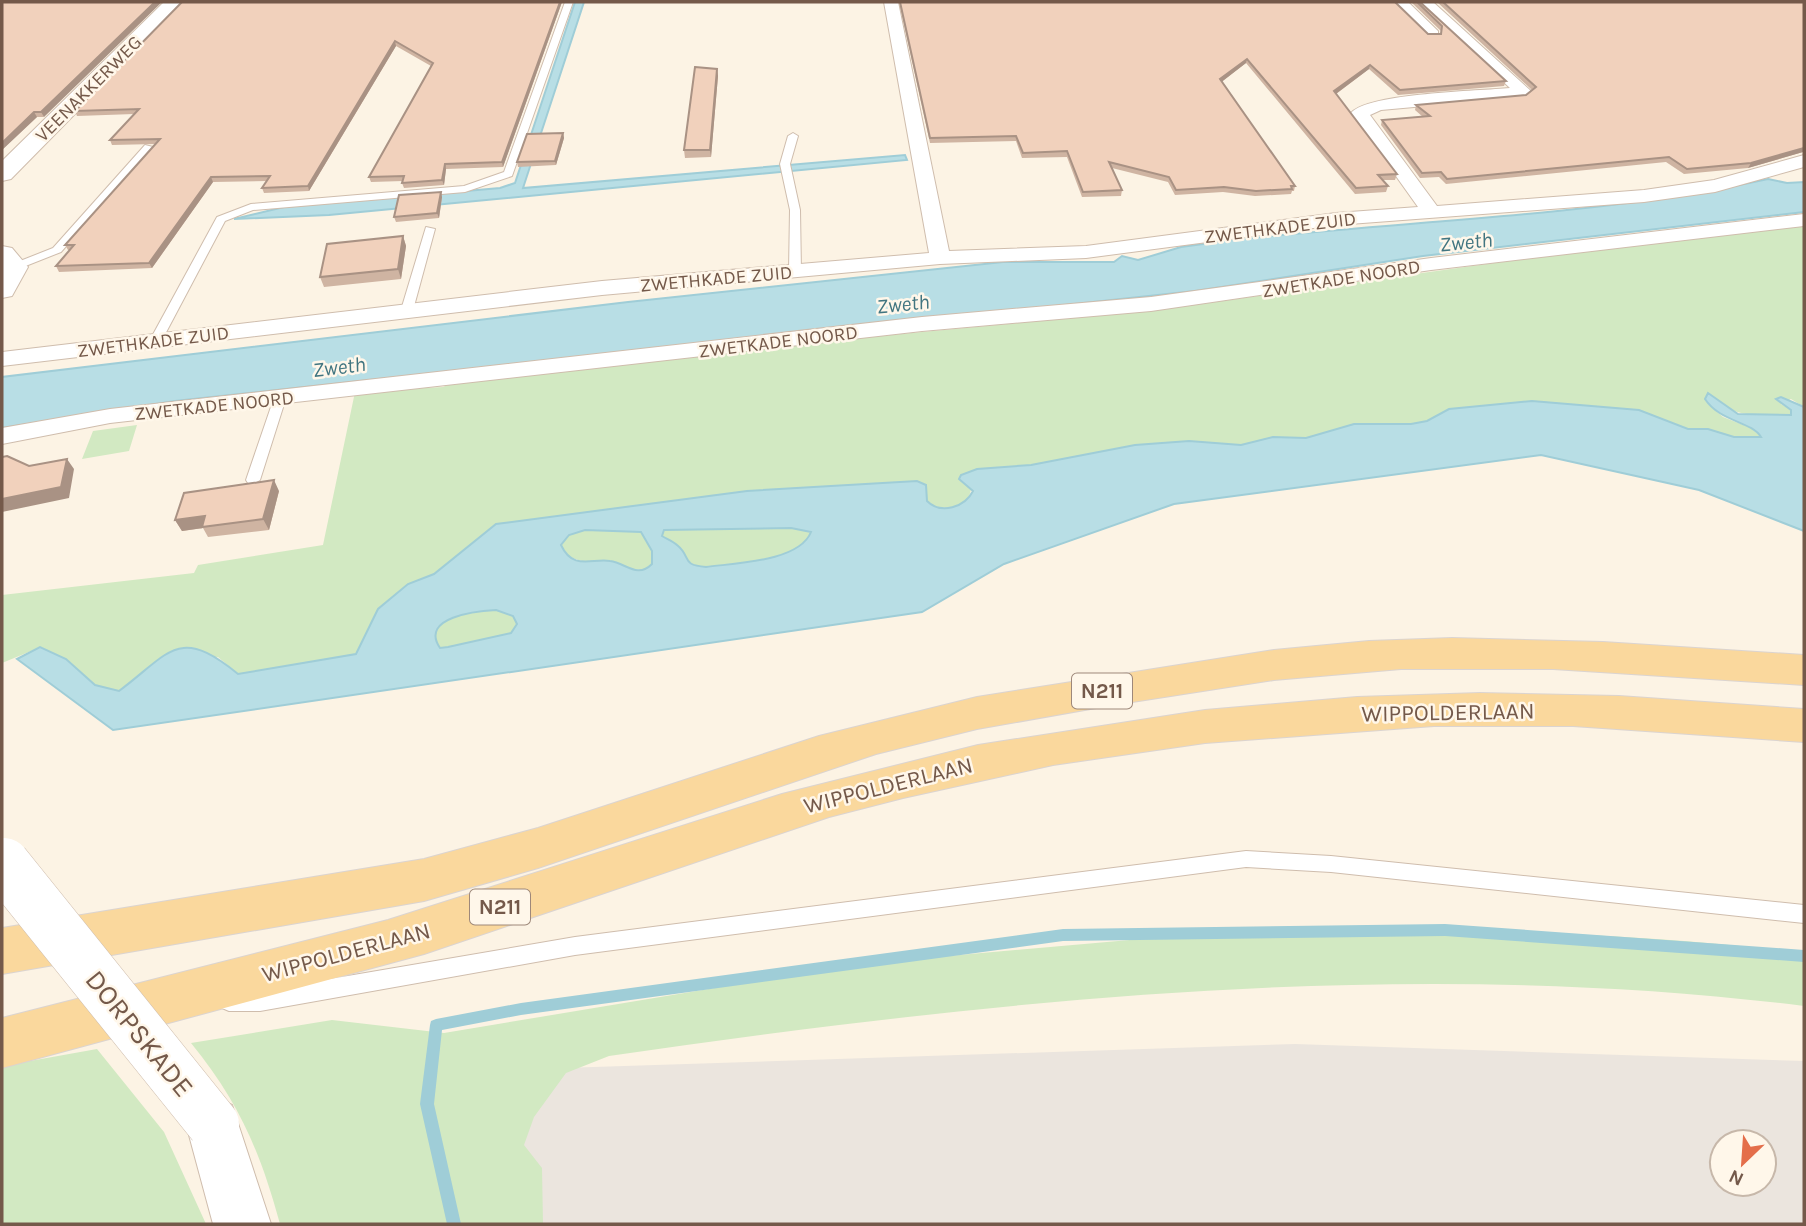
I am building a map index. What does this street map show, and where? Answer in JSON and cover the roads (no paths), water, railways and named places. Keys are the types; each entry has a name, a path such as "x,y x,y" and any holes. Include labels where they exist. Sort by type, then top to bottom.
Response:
{"main road":[{"name":"WIPPOLDERLAAN","path":"2,951 424,880 490,864 784,764 878,736 972,713 1192,677 1370,657 1483,653 1655,659 1804,670"},
{"name":"WIPPOLDERLAAN","path":"2,1043 424,931 723,830 831,798 987,760 1185,729 1303,717 1435,709 1564,710 1693,716 1804,726"}],"street":[{"name":"VEENAKKERWEG","path":"2,174 175,2"},
{"path":"891,2 940,258"},
{"path":"1400,2 1448,48"},
{"path":"1425,2 1524,92 1378,105 1360,113 1432,213"},
{"path":"1477,76 1497,95"},
{"name":"ZWETHKADE ZUID","path":"2,359 602,288 940,258 1086,252 1336,219 1692,190 1804,161"},
{"name":"ZWETKADE NOORD","path":"2,436 110,416 922,324 1151,304 1431,264 1804,220"},
{"name":"DORPSKADE","path":"3,863 214,1124 242,1224"}],"lane":[{"path":"156,340 221,219 251,206 465,189 508,174 569,2"},
{"path":"793,136 785,168 795,210 795,272"},
{"path":"6,270 57,250 148,147"},
{"path":"407,310 430,229"},
{"path":"253,480 279,398"},
{"path":"167,1000 260,1001 575,946 1246,859 1331,864 1804,914"}],"water":[{"path":"575,2 584,2 523,188 905,155 907,160 329,215 234,219 284,207 500,188 515,183"},
{"name":"Zweth","path":"1768,179 1787,183 1804,182 1804,212 1423,256 1195,291 175,401 2,428 2,377 628,302 1003,262 1114,262 1122,256 1138,260 1181,247 1225,241 1566,210 1701,192"},
{"path":"1708,393 1738,414 1791,415 1791,410 1776,399 1781,397 1804,407 1804,531 1699,490 1541,455 1174,504 1004,564 922,612 113,730 17,659 40,647 66,659 95,685 119,691 163,656 187,648 218,659 238,674 356,654 378,609 408,584 434,574 496,524 747,491 917,481 926,485 927,501 939,508 946,508 959,505 969,497 973,491 959,479 961,475 977,469 1031,465 1135,445 1189,441 1241,445 1273,437 1306,438 1354,424 1411,424 1427,421 1449,409 1532,401 1639,410 1688,429 1708,429 1734,437 1761,437 1711,407 1705,399","holes":["791,528 811,532 804,542 793,550 764,559 706,567 689,562 674,542 662,536 664,530","585,530 641,532 652,551 652,564 636,570 610,561 577,561 571,558 561,545 569,535","496,610 513,616 517,624 511,633 440,648 436,638 437,629 443,623 464,614"]}],"waterway":[{"path":"454,1224 427,1104 436,1025 521,1009 1063,935 1445,930 1804,956"}]}
